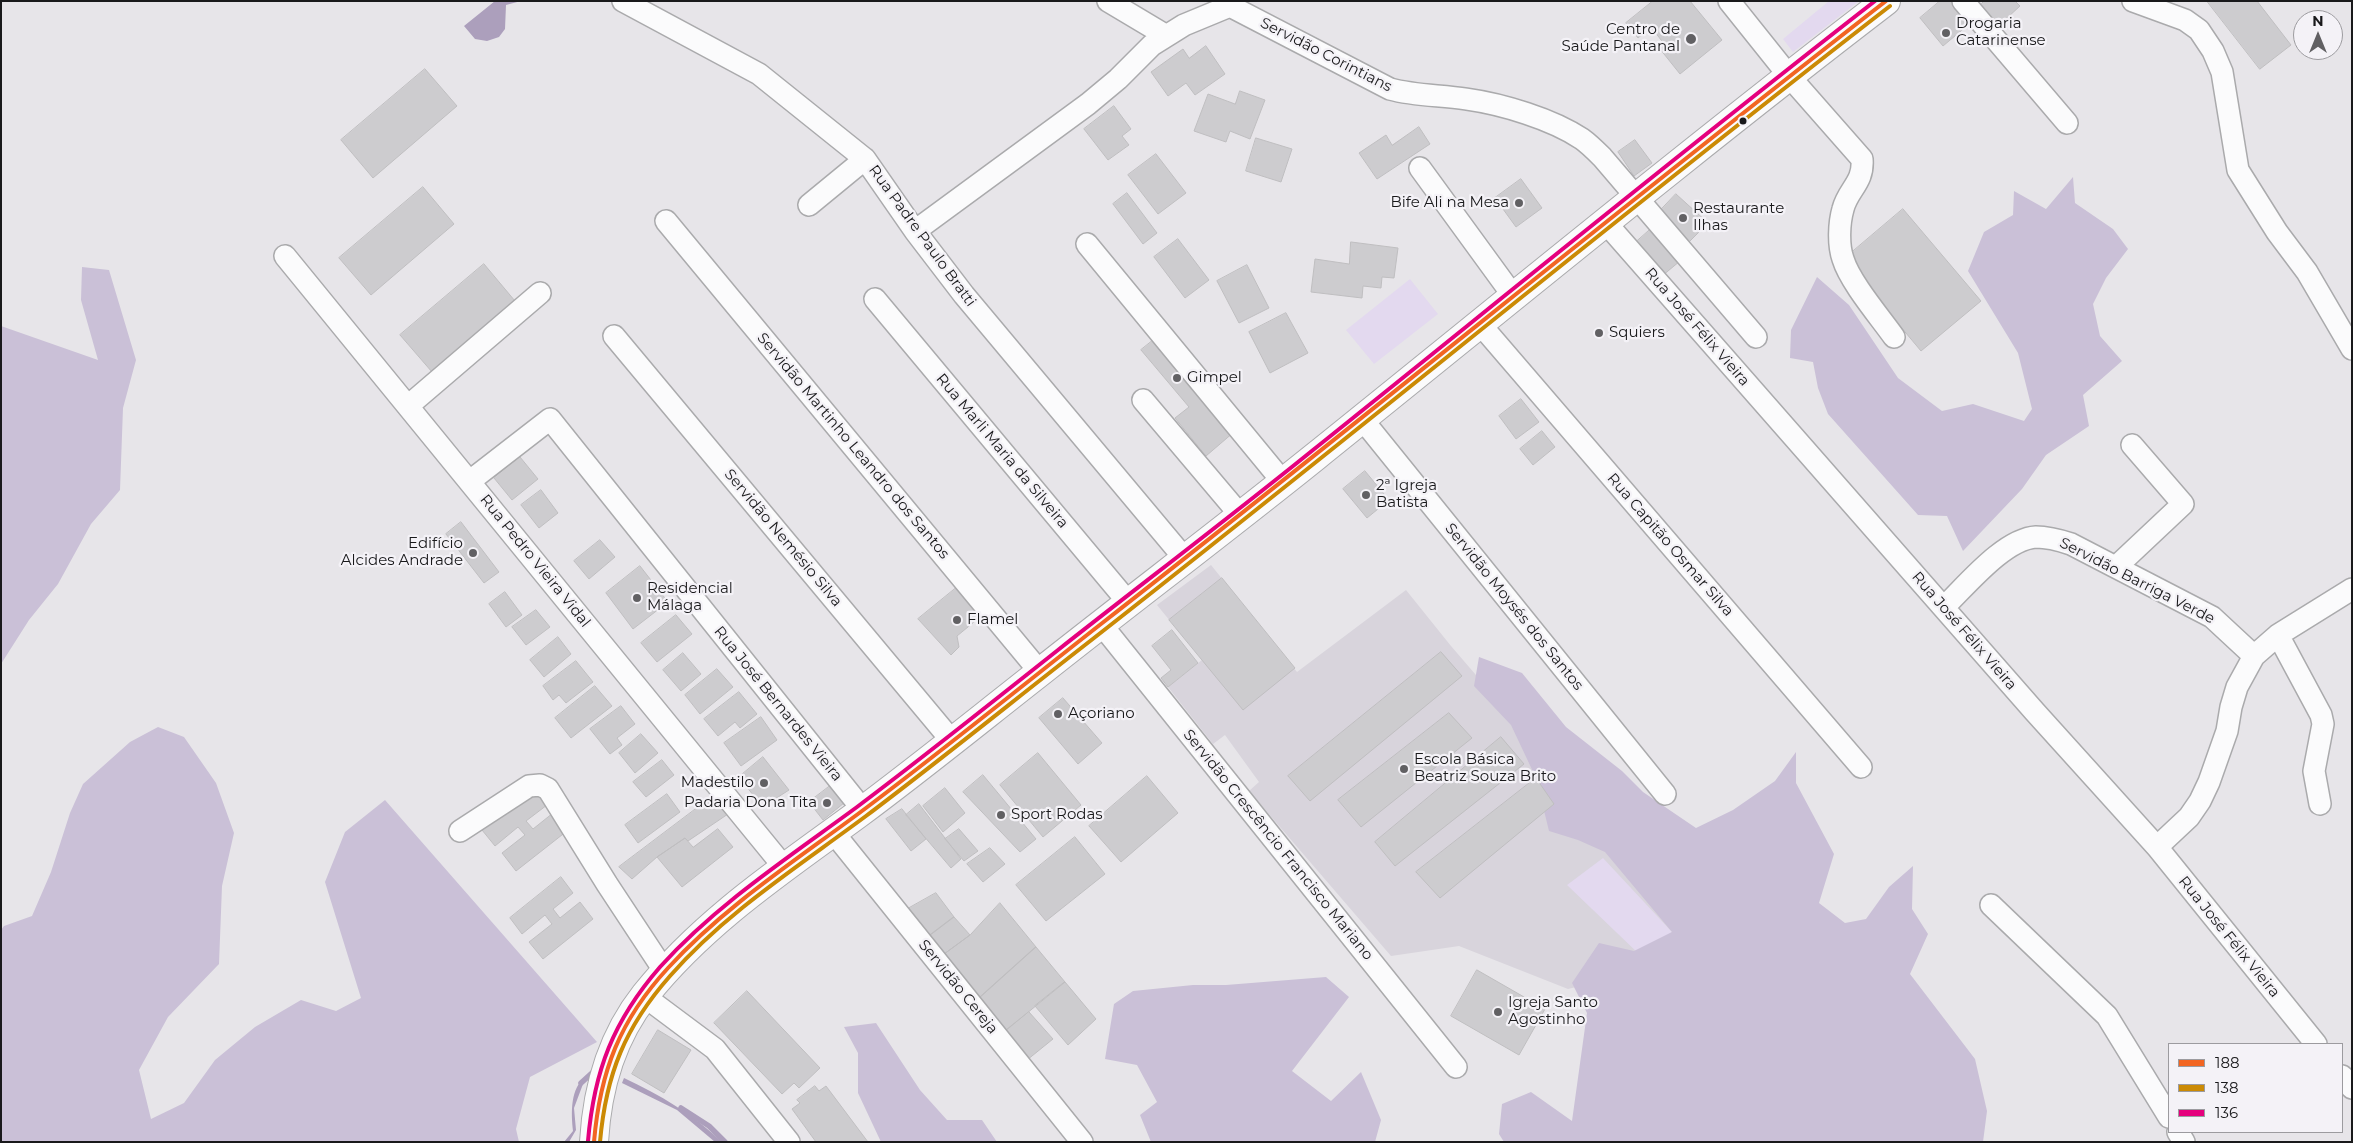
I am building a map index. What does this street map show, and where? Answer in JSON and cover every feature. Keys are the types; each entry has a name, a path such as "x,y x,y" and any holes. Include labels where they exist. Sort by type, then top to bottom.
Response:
{"main road":[{"path":"594,1142 600,1087 612,1052 627,1021 644,996 665,972 717,921 784,867 863,810 1241,516 1636,198 1886,1"}],"street":[{"name":"Rua Padre Paulo Bratti","path":"623,1 759,74 865,159 915,231 964,295 1185,559"},
{"path":"1108,1 1165,35"},
{"path":"1729,1 1789,76 1862,159 1863,171 1844,206 1840,221 1843,258 1856,283 1894,337"},
{"path":"1963,1 2067,123"},
{"path":"2133,1 2185,20 2199,30 2213,51 2222,72 2238,170 2278,232 2308,272 2352,349"},
{"path":"915,231 1088,104 1165,35 1231,4"},
{"name":"Servidão Corintians","path":"1231,4 1390,89 1407,93 1466,98 1486,103 1539,119 1584,140 1602,157 1756,337"},
{"path":"809,205 865,159"},
{"path":"1420,168 1514,297"},
{"name":"Servidão Martinho Leandro dos Santos","path":"666,221 1040,672"},
{"name":"Rua José Félix Vieira","path":"1606,223 2157,847 2315,1043"},
{"path":"1087,244 1283,482"},
{"name":"Rua Pedro Vieira Vidal","path":"285,256 784,867"},
{"path":"408,406 540,293"},
{"name":"Rua Marli Maria da Silveira","path":"875,299 1128,602"},
{"name":"Rua Capitão Osmar Silva","path":"1480,324 1860,767"},
{"name":"Servidão Nemésio Silva","path":"614,336 952,741"},
{"path":"1143,400 1241,516"},
{"name":"Rua José Bernardes Vieira","path":"470,481 550,419 863,810"},
{"name":"Servidão Moysés dos Santos","path":"1362,419 1666,794"},
{"path":"2116,567 2183,504 2132,445"},
{"name":"Servidão Barriga Verde","path":"1944,607 2004,549 2019,541 2035,537 2052,538 2070,544 2212,617 2254,656"},
{"path":"2157,847 2189,817 2200,801 2228,731 2230,707 2237,686 2254,656 2278,635 2352,589"},
{"name":"Servidão Crescêncio Francisco Mariano","path":"1101,624 1456,1067"},
{"path":"2278,635 2321,715 2323,724 2314,771 2320,804"},
{"path":"460,831 529,786 540,785 548,789 606,884 665,972"},
{"name":"Servidão Cereja","path":"834,832 1082,1142"},
{"path":"1991,904 2107,1016 2168,1115"},
{"path":"644,996 715,1049 789,1142"},
{"path":"2343,1077 2352,1088"}],"shaded area":[{"path":"495,1 521,1 506,5 505,29 499,37 487,41 475,39 464,26"},
{"path":"1829,1 1859,1 1793,52 1783,39"},
{"path":"2073,177 2075,203 2113,229 2128,249 2106,278 2093,304 2100,336 2122,361 2083,395 2089,426 2046,455 2022,489 1963,551 1947,516 1918,515 1828,414 1818,388 1813,362 1790,358 1791,330 1817,277 1849,305 1898,378 1942,411 1973,404 2024,421 2032,409 2018,353 1968,271 1984,232 2013,215 2014,191 2046,209"},
{"path":"82,267 109,270 136,360 123,408 120,490 91,524 58,584 29,620 1,664 1,326 98,360 81,300"},
{"path":"1410,279 1438,314 1374,364 1346,330"},
{"name":"Escola Básica Beatriz Souza Brito","path":"1211,565 1297,672 1406,590 1451,646 1697,932 1649,969 1568,989 1459,946 1391,956 1249,791 1259,782 1225,735 1213,744 1168,687 1202,660 1157,605"},
{"path":"1479,657 1522,673 1566,727 1622,771 1643,792 1696,828 1733,810 1775,781 1796,752 1796,783 1834,854 1819,903 1845,923 1866,919 1889,887 1913,866 1912,909 1928,934 1910,974 1975,1059 1987,1111 1983,1142 1504,1142 1499,1134 1502,1104 1531,1092 1572,1121 1587,1013 1572,983 1599,943 1634,951 1672,932 1605,852 1578,840 1549,831 1536,778 1511,725 1474,686"},
{"path":"158,727 184,737 216,783 234,833 222,886 219,964 168,1017 139,1070 151,1119 184,1103 215,1060 255,1027 301,1000 336,1011 361,998 325,882 345,832 385,800 597,1042 530,1077 516,1129 519,1142 1,1142 1,930 4,926 32,916 51,872 70,813 83,784 130,742"},
{"path":"1603,858 1672,932 1641,956 1567,885"},
{"path":"1326,977 1349,997 1292,1071 1331,1101 1361,1072 1381,1120 1375,1142 1151,1142 1140,1115 1157,1102 1137,1065 1105,1059 1114,1004 1133,991 1193,985 1226,985"},
{"path":"876,1023 920,1090 947,1120 982,1120 997,1142 881,1142 858,1093 858,1053 844,1027"},
{"path":"586,1076 574,1108 576,1130 569,1142 564,1142 573,1131 572,1109 574,1094"},
{"path":"624,1078 676,1106 722,1142 715,1142 677,1110 622,1083"}],"building":[{"name":"Centro de Saúde Pantanal","path":"1653,1 1690,1 1722,40 1680,74 1660,49 1665,45 1651,27 1638,38 1626,23"},
{"name":"Drogaria Catarinense","path":"1940,1 1957,1 1974,20 1943,46 1920,18"},
{"path":"1984,1 2015,1 2020,6 1995,29 1978,9"},
{"path":"2207,1 2257,1 2291,45 2260,69"},
{"path":"1206,46 1225,74 1195,95 1186,83 1168,96 1151,72 1183,49 1189,58"},
{"path":"425,69 457,106 373,178 341,140"},
{"path":"1240,91 1265,100 1250,139 1230,131 1226,142 1194,131 1208,94 1235,104"},
{"path":"1114,106 1131,129 1122,136 1129,145 1108,160 1084,129"},
{"path":"1419,127 1430,144 1377,179 1359,153 1386,135 1392,145"},
{"path":"1256,138 1292,149 1281,182 1246,171"},
{"path":"1635,140 1652,163 1634,176 1618,152"},
{"path":"1156,154 1186,193 1158,214 1128,175"},
{"name":"Bife Ali na Mesa","path":"1521,179 1542,208 1516,227 1495,198"},
{"path":"423,187 454,224 371,295 339,258"},
{"path":"1127,193 1157,233 1143,244 1113,204"},
{"name":"Restaurante Ilhas","path":"1676,194 1708,223 1689,242 1658,213"},
{"path":"1903,209 1981,301 1921,351 1844,259"},
{"path":"1652,228 1680,261 1662,276 1635,243"},
{"path":"1178,239 1209,280 1185,298 1154,257"},
{"path":"1351,242 1398,248 1394,278 1382,277 1381,288 1363,286 1362,298 1311,292 1315,259 1349,264"},
{"path":"484,264 515,301 432,372 400,335"},
{"path":"1247,265 1269,308 1239,323 1217,281"},
{"path":"1286,313 1308,353 1270,373 1249,332"},
{"name":"Gimpel","path":"1156,338 1234,432 1206,456 1175,418 1189,407 1141,350"},
{"path":"1521,399 1539,422 1516,439 1499,416"},
{"path":"1542,431 1555,447 1533,465 1520,449"},
{"path":"520,457 538,479 512,500 494,478"},
{"name":"2ª Igreja Batista","path":"1365,471 1389,500 1367,518 1343,489"},
{"path":"541,490 558,513 539,528 521,505"},
{"name":"Edifício Alcides Andrade","path":"461,522 499,572 484,583 446,534"},
{"path":"600,540 615,557 589,579 574,561"},
{"name":"Residencial Málaga","path":"640,566 668,602 633,629 606,593"},
{"path":"1222,578 1295,668 1243,710 1169,620"},
{"path":"961,584 985,613 957,636 959,647 951,655 918,619"},
{"path":"505,592 522,615 506,627 489,604"},
{"path":"536,610 550,627 526,645 512,627"},
{"path":"676,615 692,634 657,662 641,643"},
{"path":"1172,630 1198,663 1168,687 1161,678 1171,670 1152,646"},
{"path":"558,637 571,654 544,677 530,660"},
{"path":"1441,652 1462,676 1310,801 1288,776"},
{"path":"683,653 701,674 681,691 663,670"},
{"path":"576,661 593,682 566,703 559,695 553,700 543,686"},
{"path":"717,669 733,687 700,714 685,695"},
{"path":"595,686 612,706 571,738 555,718"},
{"path":"739,692 757,714 740,728 735,722 718,736 704,719"},
{"path":"1063,698 1102,743 1078,764 1039,718"},
{"path":"621,706 635,724 617,738 622,745 610,754 590,729"},
{"path":"1449,713 1472,738 1361,827 1338,800"},
{"path":"761,717 777,740 741,766 724,743"},
{"path":"641,734 658,753 635,773 619,753"},
{"path":"1501,737 1524,764 1395,866 1375,842"},
{"path":"1038,753 1081,805 1043,837 1000,785"},
{"name":"Madestilo","path":"763,757 789,790 775,799 757,800 739,777"},
{"path":"662,760 674,775 646,797 633,782"},
{"name":"Sport Rodas","path":"983,775 1036,839 1020,852 963,792"},
{"path":"1147,776 1178,813 1121,862 1089,826"},
{"path":"1536,778 1554,804 1440,898 1416,872"},
{"name":"Padaria Dona Tita","path":"830,786 844,803 823,820 809,802"},
{"path":"945,788 965,813 943,832 923,806"},
{"path":"534,789 547,805 526,821 533,829 553,813 567,831 516,871 502,853 525,835 518,827 495,846 482,830"},
{"path":"667,794 680,812 638,843 625,825"},
{"path":"713,796 728,814 688,841 685,838 657,857 632,879 619,867"},
{"path":"919,804 961,859 951,868 906,815"},
{"path":"902,809 926,839 911,851 886,819"},
{"path":"718,829 733,847 682,887 657,857 685,838 693,847"},
{"path":"959,829 978,851 964,861 945,839"},
{"path":"1075,837 1105,874 1046,921 1016,885"},
{"path":"990,848 1005,864 983,882 967,864"},
{"path":"561,877 573,893 553,909 560,918 580,902 593,919 543,959 529,942 552,924 545,915 522,934 510,918"},
{"path":"936,893 954,917 925,939 904,911"},
{"path":"1000,903 1036,947 977,1000 940,957 970,935"},
{"path":"954,917 970,935 940,957 925,939"},
{"path":"1036,947 1065,982 1004,1032 977,1000"},
{"name":"Igreja Santo Agostinho","path":"1477,970 1545,1009 1519,1055 1451,1016"},
{"path":"1065,982 1096,1019 1068,1045 1035,1006"},
{"path":"747,991 820,1068 799,1088 794,1083 782,1094 714,1023"},
{"path":"1029,1012 1053,1039 1027,1060 1004,1032"},
{"path":"658,1030 691,1050 664,1093 632,1074"},
{"path":"815,1086 819,1091 826,1086 868,1142 816,1142 792,1109 800,1103 797,1100"}],"waterway":[{"path":"581,1083 592,1073"},
{"path":"681,1108 709,1126 725,1142"}],"transit line":[{"name":"136","path":"588,1141 595,1092 601,1069 618,1027 630,1007 660,967 705,922 754,882 908,768 1250,501 1663,168 1875,1"},
{"name":"188","path":"594,1142 601,1092 607,1069 625,1027 651,987 690,945 738,903 955,739 1886,1"},
{"name":"138","path":"600,1142 607,1095 613,1073 630,1033 654,995 670,976 715,931 739,910 895,794 1094,638 1890,6"}],"place":[{"name":"Drogaria Catarinense","path":"1946,33"},
{"name":"Centro de Saúde Pantanal","path":"1691,39"},
{"name":"Bife Ali na Mesa","path":"1519,203"},
{"name":"Restaurante Ilhas","path":"1683,218"},
{"name":"Squiers","path":"1599,333"},
{"name":"Gimpel","path":"1177,378"},
{"name":"2ª Igreja Batista","path":"1366,495"},
{"name":"Edifício Alcides Andrade","path":"473,553"},
{"name":"Residencial Málaga","path":"637,598"},
{"name":"Flamel","path":"957,620"},
{"name":"Açoriano","path":"1058,714"},
{"name":"Escola Básica Beatriz Souza Brito","path":"1404,769"},
{"name":"Madestilo","path":"764,783"},
{"name":"Padaria Dona Tita","path":"827,803"},
{"name":"Sport Rodas","path":"1001,815"},
{"name":"Igreja Santo Agostinho","path":"1498,1012"}]}
